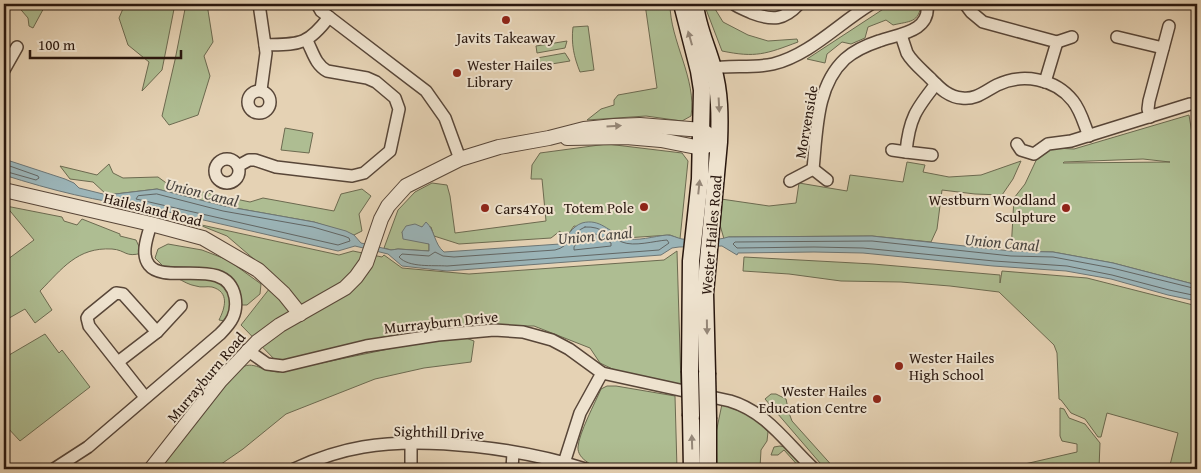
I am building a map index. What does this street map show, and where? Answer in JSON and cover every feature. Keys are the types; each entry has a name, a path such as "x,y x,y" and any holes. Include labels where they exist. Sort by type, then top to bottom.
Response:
{"main road":[{"name":"Wester Hailes Road","path":"682,4 706,69 718,93 720,142 703,226 699,261 690,371 692,469"},
{"name":"Wester Hailes Road","path":"695,4 706,69 702,90 700,179 703,226"},
{"name":"Wester Hailes Road","path":"699,261 705,292 708,469"}],"street":[{"path":"259,4 266,53 261,90"},
{"path":"317,4 321,11 426,91 445,118 460,159"},
{"path":"734,4 764,18 775,19 786,16 799,4"},
{"name":"Morvenside","path":"813,169 820,109 831,75 846,58 860,48 880,40 902,35 923,24 926,17 927,4"},
{"path":"966,4 971,12 983,22 1057,42 1072,37"},
{"path":"706,69 754,67 774,64 794,56 867,5"},
{"path":"265,45 294,44 307,41 329,17"},
{"path":"1150,117 1149,101 1169,26"},
{"path":"902,35 908,54 944,92 963,98 972,98 996,85 1013,79 1030,78 1045,82 1059,88 1072,100 1079,110 1089,136"},
{"path":"1117,37 1163,48"},
{"path":"238,166 249,160 255,160 276,167 352,176 364,173 390,151 399,109 395,98 376,82 367,78 327,71 322,68 317,63 307,41"},
{"path":"1045,82 1057,42"},
{"path":"4,70 17,47"},
{"path":"906,152 908,130 914,115 936,84"},
{"path":"1017,144 1021,150 1034,154 1048,144 1089,136 1190,104"},
{"name":"Murrayburn Road","path":"151,469 220,381 248,350 266,334 345,288 356,277 366,263 381,219 388,206 406,186 460,159 498,147 549,138 584,129 640,125 702,130 720,142"},
{"name":"Murrayburn Road","path":"549,138 589,139 626,137 661,140 701,148 720,142"},
{"path":"892,150 932,155"},
{"name":"Morvenside","path":"813,169 827,180"},
{"name":"Morvenside","path":"790,180 813,169"},
{"name":"Hailesland Road","path":"4,190 203,238 258,270 284,294 300,314"},
{"path":"54,469 88,447 220,334 230,324 236,310 234,293 231,287 218,276 159,271 152,268 145,256 151,224"},
{"path":"145,397 87,322 89,315 116,293 123,294 157,332"},
{"path":"118,362 157,332 181,306"},
{"name":"Murrayburn Drive","path":"248,350 267,364 283,366 392,342 438,335 506,330 524,332 552,340 569,349 602,373 730,401 748,408 780,433 814,469"},
{"path":"564,463 580,413 602,373"},
{"path":"411,469 412,444"},
{"name":"Sighthill Drive","path":"294,469 329,455 363,447 412,444 488,448 585,469"},
{"path":"512,469 513,453"}],"green space":[{"path":"16,4 46,4 33,28 29,26 28,18"},
{"path":"125,4 175,4 162,70 142,91 149,62 128,45 119,18"},
{"path":"186,4 207,4 213,42 204,56 210,76 198,115 169,125 162,116"},
{"path":"645,4 670,4 674,32 690,88 691,116 682,121 646,116 587,120 601,109 614,105 614,100 618,95 657,88"},
{"path":"704,4 712,4 723,22 748,35 768,41 797,39 798,42 761,54 722,51"},
{"path":"891,4 921,4 918,15 913,20 893,25 886,20 868,27 865,38 851,44 842,42 827,54 825,63 807,59"},
{"path":"588,26 594,70 580,72 572,39 573,27"},
{"path":"567,41 565,48 537,53 536,46"},
{"path":"565,53 570,61 539,66 537,58"},
{"path":"1189,115 1194,146 1197,146 1197,285 1113,263 1053,252 1011,251 1014,198 1025,184 1040,152 1054,148 1074,149","holes":["1143,159 1170,162 1063,163"]},
{"path":"285,128 313,133 309,153 281,150"},
{"path":"607,144 682,153 688,161 680,239 670,235 625,238 616,233 574,226 567,236 560,234 560,231 551,238 459,244 434,236 431,227 422,227 402,232 403,235 429,244 429,251 391,250 384,248 398,210 415,192 432,183 447,185 455,233 546,221 542,179 531,179 532,165 540,153"},
{"path":"1021,161 1013,179 1002,195 942,190 937,229 931,242 872,236 729,237 724,239 718,218 721,199 769,206 796,203 799,183 847,191 850,175 903,182 907,162 925,165 923,172 949,177 981,175"},
{"path":"109,164 113,173 123,178 158,177 169,185 250,202 263,198 334,211 341,194 362,189 371,196 359,214 362,231 354,235 314,222 224,206 157,189 107,195 93,182 70,179 60,166 97,175"},
{"path":"6,206 62,217 64,221 77,225 82,219 120,234 120,236 136,240 142,253 132,255 112,249 100,249 80,256 63,268 40,291 52,310 35,323 25,309 4,321 4,262 34,240"},
{"path":"197,224 339,255 353,251 382,257 384,255 402,268 469,274 664,260 677,251 681,385 623,374 600,363 590,348 534,326 488,326 278,363 241,325 277,279 227,236"},
{"path":"168,244 202,250 228,260 261,284 260,294 247,305 242,305 239,293 231,277 202,268 163,266 155,258 158,249"},
{"path":"744,257 873,264 1000,275 1000,283 1002,271 1087,278 1197,306 1197,469 1169,469 1178,433 1107,413 1101,437 1098,437 1085,419 1071,413 1059,399 1057,353 1054,345 999,292 950,286 901,282 841,281 789,274 743,271"},
{"path":"177,278 207,279 220,284 230,299 229,312 225,321 219,320 224,306 224,296 218,289 200,287"},
{"path":"45,334 59,353 62,350 90,387 20,441 6,426 4,358"},
{"path":"466,338 474,341 471,362 424,368 375,379 286,414 243,449 214,469 158,469 232,375 244,366 249,365 278,372 422,342"},
{"path":"607,386 675,396 677,469 607,469 593,465 581,456 578,447 581,434 601,389"},
{"path":"771,394 776,394 786,399 792,421 835,469 827,469 820,463 765,399"},
{"path":"722,404 754,417 768,432 767,441 761,450 760,468 717,469 716,433"},
{"path":"1060,408 1064,409 1069,418 1085,424 1100,443 1099,468 1079,466 1048,469 1003,469 1077,452 1077,444 1062,441 1060,436"},
{"path":"774,447 785,447 806,469 801,469 784,450 778,455 771,455"}],"water":[{"name":"Union Canal","path":"4,159 65,179 74,183 79,188 107,195 157,189 224,206 314,222 346,231 354,235 361,243 391,250 429,251 429,244 403,239 402,232 406,226 415,224 422,227 426,222 438,245 444,252 560,244 575,227 588,222 604,226 629,239 667,235 682,239 699,240 728,237 872,236 1011,251 1053,252 1113,263 1197,285 1197,301 1111,279 1066,271 863,253 738,253 737,255 722,246 672,248 661,255 447,271 402,266 388,254 355,246 338,251 147,207 93,199 57,190 4,175"}],"place":[{"name":"Javits Takeaway","path":"506,20"},
{"name":"Wester Hailes Library","path":"457,73"},
{"name":"Totem Pole","path":"644,207"},
{"name":"Cars4You","path":"485,208"},
{"name":"Westburn Woodland Sculpture","path":"1066,208"},
{"name":"Wester Hailes High School","path":"899,366"},
{"name":"Wester Hailes Education Centre","path":"877,399"}]}
